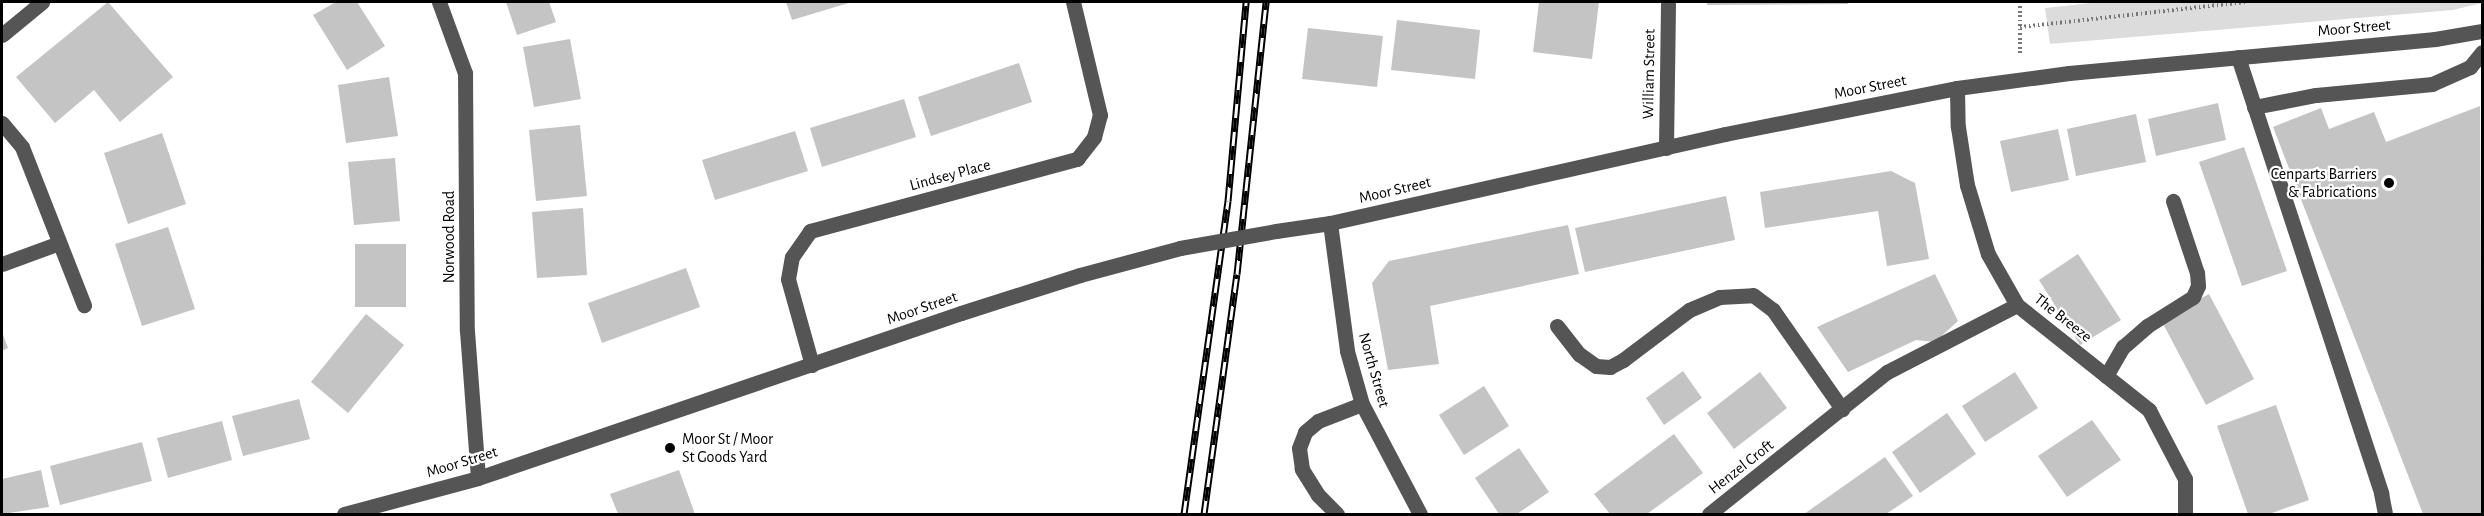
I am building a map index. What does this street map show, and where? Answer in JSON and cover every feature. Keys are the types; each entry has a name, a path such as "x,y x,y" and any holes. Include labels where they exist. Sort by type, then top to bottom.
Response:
{"street":[{"path":"2,35 42,2"},
{"name":"Norwood Road","path":"439,2 465,73 467,331 478,478"},
{"name":"Lindsey Place","path":"812,365 788,279 792,257 810,231 1077,159 1094,137 1100,115 1073,2"},
{"name":"William Street","path":"1666,148 1668,2"},
{"name":"Moor Street","path":"344,514 478,478 1080,275 1180,248 1330,223 1666,148 1957,88 2069,73 2435,39 2482,31"},
{"path":"2254,108 2278,101 2338,92 2433,84 2470,67 2482,52"},
{"path":"2238,57 2381,493 2385,514"},
{"name":"The Breeze","path":"1957,88 1958,127 1967,185 1988,254 2017,304 2149,410 2185,479 2185,514"},
{"path":"2,123 22,147 84,305"},
{"path":"2106,376 2123,347 2147,326 2193,297 2198,286 2197,273 2172,201"},
{"name":"North Street","path":"1330,223 1347,351 1362,404 1420,514"},
{"path":"2,264 60,243"},
{"path":"1557,326 1579,354 1596,366 1610,367 1623,360 1689,310 1719,297 1753,295 1773,310 1842,409"},
{"name":"Henzel Croft","path":"1709,514 1887,372 2017,304"},
{"path":"1337,514 1318,495 1302,469 1299,448 1305,432 1318,421 1362,404"}],"path":[{"path":"2020,2 2020,59"},
{"path":"2020,27 2246,2"}],"shaded area":[{"path":"2100,2 2482,3 2453,10 2050,44 2045,8"}],"building":[{"path":"108,2 173,77 120,122 94,90 55,123 16,77"},
{"path":"336,2 357,2 385,46 347,70 313,15"},
{"path":"506,2 549,2 556,22 517,35"},
{"path":"786,2 852,2 792,20"},
{"path":"1539,2 1599,2 1592,59 1533,52"},
{"path":"1707,2 1848,2 1848,4 1707,5"},
{"path":"1397,20 1480,30 1475,79 1391,70"},
{"path":"1308,28 1383,36 1377,87 1302,79"},
{"path":"570,39 581,99 534,107 523,47"},
{"path":"1019,63 1032,102 931,136 918,97"},
{"path":"389,77 398,136 346,143 338,85"},
{"path":"904,99 916,137 822,167 810,128"},
{"path":"2218,103 2226,140 2156,156 2148,119"},
{"path":"2480,106 2482,514 2423,514 2273,127 2321,108 2329,129 2374,112 2386,142"},
{"path":"2136,114 2146,162 2076,176 2067,129"},
{"path":"580,125 587,196 536,201 529,130"},
{"path":"2058,129 2069,180 2011,192 2000,141"},
{"path":"795,131 808,171 715,200 702,160"},
{"path":"162,133 186,204 128,224 104,153"},
{"path":"2244,147 2287,271 2242,286 2199,162"},
{"path":"395,158 400,221 354,225 348,162"},
{"path":"1891,171 1915,183 1929,259 1887,266 1878,211 1765,228 1760,192"},
{"path":"1726,196 1735,240 1585,272 1575,228"},
{"path":"583,208 587,275 537,278 532,212"},
{"path":"1568,225 1579,274 1430,306 1439,364 1388,370 1372,283 1389,261"},
{"path":"168,227 195,309 142,326 115,244"},
{"path":"355,244 406,244 406,307 355,307"},
{"path":"2078,254 2121,320 2080,345 2039,280"},
{"path":"686,268 700,307 602,343 588,303"},
{"path":"1935,274 1958,321 1935,342 1916,340 1848,372 1817,327"},
{"path":"2209,294 2254,379 2206,405 2161,320"},
{"path":"366,314 404,345 348,413 311,382"},
{"path":"2,332 8,348 2,351"},
{"path":"1683,371 1702,398 1664,425 1646,398"},
{"path":"1760,372 1787,408 1734,449 1707,413"},
{"path":"2015,372 2038,408 1985,442 1962,406"},
{"path":"1484,386 1509,426 1464,455 1439,415"},
{"path":"299,399 310,439 243,456 232,416"},
{"path":"2276,405 2309,500 2269,514 2248,514 2217,426"},
{"path":"1947,413 1976,454 1920,493 1892,452"},
{"path":"2092,420 2121,460 2067,497 2038,456"},
{"path":"222,421 232,460 168,478 157,438"},
{"path":"1674,434 1703,473 1647,514 1610,514 1594,494"},
{"path":"142,442 152,481 60,505 50,466"},
{"path":"1519,448 1549,492 1517,514 1499,514 1475,478"},
{"path":"1885,457 1913,496 1886,514 1804,514"},
{"path":"41,470 49,507 2,514 2,479"},
{"path":"679,470 695,514 618,514 610,494"}],"railway":[{"path":"1184,514 1228,201 1246,2"},
{"path":"1204,514 1237,274 1266,2"}],"place":[{"name":"Cenparts Barriers & Fabrications","path":"2389,183"},
{"name":"Moor St / Moor St Goods Yard","path":"670,448"}]}
